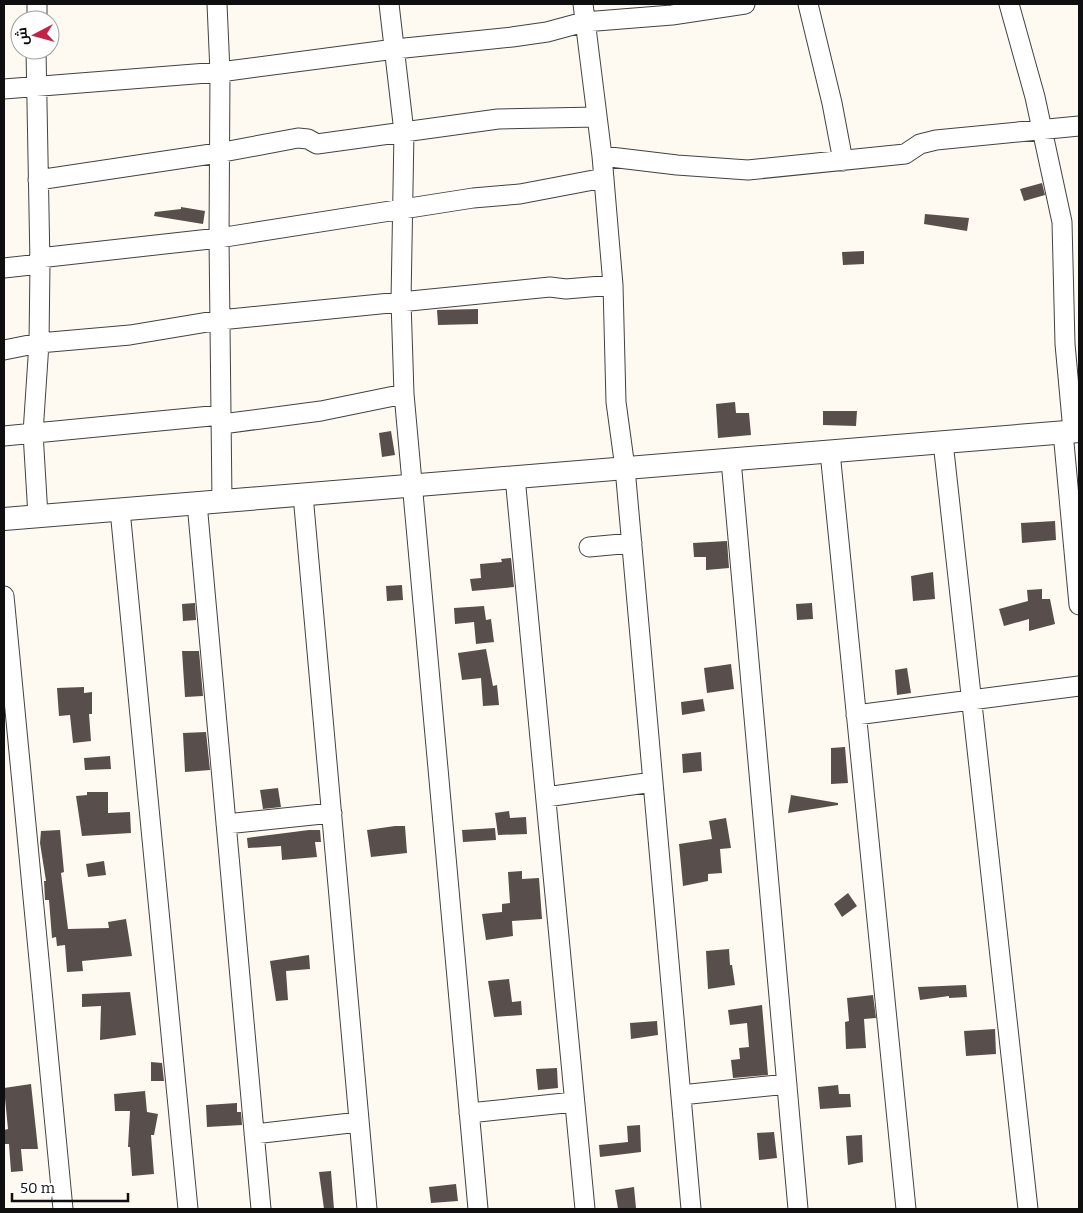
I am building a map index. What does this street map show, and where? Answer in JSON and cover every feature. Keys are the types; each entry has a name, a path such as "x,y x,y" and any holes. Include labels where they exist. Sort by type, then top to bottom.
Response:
{"street":[{"path":"217,4 220,72 218,238 222,501"},
{"path":"389,4 404,132 401,301 404,394 478,1209"},
{"path":"4,89 220,72 395,49 521,36 547,32 584,13 672,15 745,4"},
{"path":"808,4 832,103 842,162"},
{"path":"1009,4 1035,97 1040,129 1071,254 1066,344 1072,432 1079,605"},
{"path":"584,13 593,68 604,178 613,285 616,402 632,542 691,1209"},
{"path":"36,60 40,261 39,343 33,433 38,516"},
{"path":"38,180 218,153 298,138 308,139 317,144 498,119 598,117"},
{"path":"602,156 677,165 748,170 842,162 905,154 920,144 936,140 1079,126"},
{"path":"4,268 40,261 218,238 404,208 520,194 604,178"},
{"path":"4,350 39,343 130,335 220,320 550,287 566,289 613,285"},
{"path":"4,436 321,411 404,394"},
{"path":"4,519 1072,432"},
{"path":"943,442 1028,1209"},
{"path":"830,452 906,1209"},
{"path":"731,460 798,1209"},
{"path":"515,477 584,1209"},
{"path":"303,495 367,1209"},
{"path":"197,504 261,1209"},
{"path":"120,510 188,1209"},
{"path":"589,546 632,542"},
{"path":"4,596 63,1209"},
{"path":"856,714 1079,686"},
{"path":"546,797 653,782"},
{"path":"226,824 332,813"},
{"path":"680,1095 787,1084"},
{"path":"469,1113 574,1102"},
{"path":"254,1134 359,1122"}],"building":[{"path":"1042,183 1045,195 1024,201 1020,189"},
{"path":"181,207 205,211 203,224 154,216 155,212 181,209"},
{"path":"925,214 969,218 967,231 924,224"},
{"path":"864,251 864,264 843,265 842,252"},
{"path":"478,309 478,324 438,325 437,310"},
{"path":"735,402 736,413 749,413 751,435 718,438 716,404"},
{"path":"823,411 857,411 856,426 823,425"},
{"path":"391,431 395,455 382,457 379,433"},
{"path":"1055,521 1056,540 1022,543 1021,523"},
{"path":"727,541 729,568 706,570 706,557 694,557 693,543"},
{"path":"511,558 514,587 472,591 470,579 481,578 480,564 502,562 501,559"},
{"path":"933,572 935,599 913,601 911,576"},
{"path":"402,585 403,600 387,601 386,586"},
{"path":"1042,589 1042,599 1050,599 1055,624 1029,631 1029,619 1004,626 999,609 1028,601 1027,590"},
{"path":"195,603 196,620 183,621 182,604"},
{"path":"812,603 813,619 797,620 796,604"},
{"path":"484,606 486,620 491,619 494,642 476,644 474,622 455,624 454,608"},
{"path":"486,649 493,686 497,685 499,705 483,706 481,678 462,680 458,653"},
{"path":"182,651 199,651 203,696 185,697"},
{"path":"731,664 734,689 707,693 704,668"},
{"path":"907,668 911,693 897,695 895,670"},
{"path":"84,687 84,693 92,692 92,714 89,714 91,741 73,743 70,715 59,716 57,688"},
{"path":"703,699 705,711 682,715 681,702"},
{"path":"206,732 210,770 185,772 183,733"},
{"path":"845,747 848,783 831,784 831,748"},
{"path":"701,752 702,771 683,773 682,754"},
{"path":"110,756 111,769 85,770 84,758"},
{"path":"278,788 281,807 263,809 260,790"},
{"path":"87,792 108,792 108,813 130,812 131,833 82,836 76,796 87,795"},
{"path":"791,795 838,803 838,805 788,813"},
{"path":"509,811 510,818 526,817 527,834 498,835 495,813"},
{"path":"726,818 731,848 720,849 722,873 708,874 708,881 683,886 679,844 712,839 709,821"},
{"path":"405,826 407,853 371,857 367,830"},
{"path":"495,828 496,840 463,842 462,830"},
{"path":"60,830 64,872 61,873 68,929 109,928 108,922 126,919 132,956 82,961 83,971 67,972 65,945 57,946 56,937 52,938 49,900 45,900 44,881 46,881 40,843 41,831"},
{"path":"320,830 321,842 315,842 317,857 282,860 281,846 248,848 247,838"},
{"path":"104,861 106,875 88,877 86,864"},
{"path":"522,871 522,879 539,878 542,919 512,921 513,936 486,940 482,914 502,912 502,904 510,903 508,872"},
{"path":"848,893 857,906 842,917 834,904"},
{"path":"729,949 730,965 732,965 735,985 708,989 706,951"},
{"path":"309,955 310,969 286,971 288,1000 276,1001 270,961"},
{"path":"509,979 512,1002 521,1001 522,1015 494,1017 488,981"},
{"path":"966,985 967,997 949,998 949,996 920,1000 918,987"},
{"path":"130,992 136,1035 100,1040 101,1006 82,1007 82,994"},
{"path":"873,995 876,1018 864,1019 866,1048 846,1049 845,1022 849,1021 847,998"},
{"path":"762,1005 768,1075 733,1078 731,1060 740,1059 739,1048 749,1047 747,1023 730,1025 728,1010"},
{"path":"657,1021 658,1035 631,1039 630,1023"},
{"path":"995,1029 996,1054 966,1056 964,1031"},
{"path":"151,1062 162,1063 164,1081 151,1081"},
{"path":"557,1068 558,1088 538,1090 536,1069"},
{"path":"31,1084 38,1149 21,1149 23,1171 11,1172 9,1144 4,1144 4,1130 8,1129 4,1088"},
{"path":"838,1085 839,1094 850,1094 851,1107 820,1109 818,1087"},
{"path":"145,1091 147,1112 158,1114 154,1135 151,1135 154,1174 132,1176 130,1147 128,1147 130,1111 115,1111 114,1094"},
{"path":"237,1103 237,1112 241,1112 242,1125 207,1127 206,1105"},
{"path":"640,1125 641,1152 600,1157 599,1145 628,1142 627,1126"},
{"path":"774,1132 777,1158 759,1160 757,1133"},
{"path":"862,1135 863,1162 848,1165 846,1136"},
{"path":"331,1171 334,1209 324,1209 319,1172"},
{"path":"456,1184 458,1201 431,1203 429,1187"},
{"path":"634,1187 636,1208 618,1209 615,1190"}]}
